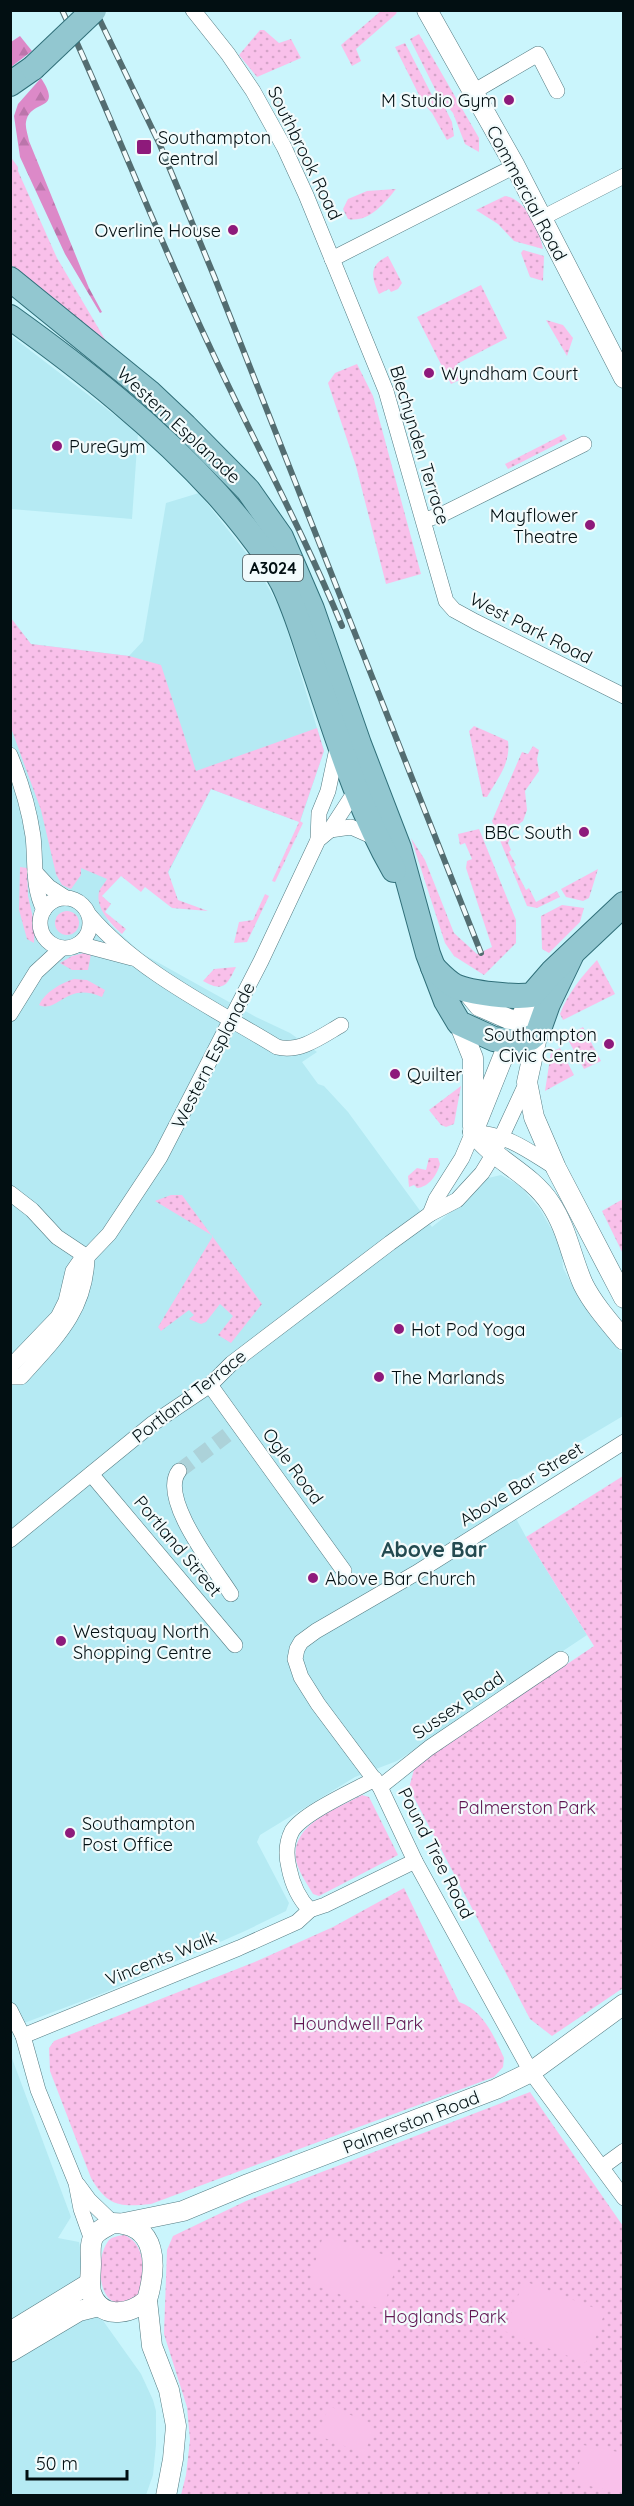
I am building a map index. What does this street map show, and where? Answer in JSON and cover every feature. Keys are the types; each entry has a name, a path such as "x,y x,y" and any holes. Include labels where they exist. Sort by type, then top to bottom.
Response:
{"main road":[{"path":"10,84 33,68 94,10"},
{"name":"Western Esplanade","path":"10,279 149,392 224,464 265,512 293,562 378,839 413,903"},
{"name":"Western Esplanade","path":"10,317 89,376 153,429 206,482 266,555 282,582 296,616 339,740 399,848 433,967 446,1001 459,1023"},
{"path":"433,967 444,978 466,990 510,997 532,995 552,972 624,904"},
{"path":"459,1023 481,1034 521,1033 548,1004 571,956"}],"street":[{"name":"Southbrook Road","path":"193,10 228,54 265,111 291,162 332,259"},
{"name":"Commercial Road","path":"426,10 542,218 624,378"},
{"path":"472,92 538,54 557,91"},
{"path":"332,259 514,166"},
{"path":"542,218 624,176"},
{"name":"Blechynden Terrace","path":"332,259 386,391 424,520 443,596 454,610"},
{"path":"424,520 441,515 584,444"},
{"name":"West Park Road","path":"454,610 624,696"},
{"name":"Western Esplanade","path":"324,835 319,813 328,791 339,740"},
{"path":"10,755 30,816 36,890 44,910"},
{"path":"328,791 359,779"},
{"name":"Western Esplanade","path":"10,1366 58,1317 66,1301 73,1271 80,1261 87,1257 109,1234 160,1157 324,835 359,779"},
{"path":"324,835 351,827 378,839"},
{"path":"35,872 49,887 83,905 101,929 137,960 277,1047 285,1049 312,1042 322,1028 341,1025"},
{"path":"62,948 46,939 40,925 44,910 57,899 66,898"},
{"path":"79,944 89,932 90,916"},
{"path":"10,1014 36,972 46,939"},
{"path":"36,972 62,948 79,944 137,960"},
{"path":"466,990 479,1006 521,1033 532,995"},
{"name":"Portland Terrace","path":"459,1023 473,1058 473,1132"},
{"name":"Portland Terrace","path":"10,1540 152,1424 210,1384 248,1351 430,1214 457,1200 482,1173 493,1155 527,1082 521,1033"},
{"name":"Portland Terrace","path":"430,1214 462,1158 521,1033"},
{"path":"527,1082 534,1117 556,1168 621,1286"},
{"path":"473,1132 503,1136 556,1168"},
{"path":"473,1132 493,1155 529,1180 552,1205 561,1222 589,1295 624,1340"},
{"path":"10,1181 57,1237 87,1257 87,1277 66,1326 21,1377 15,1377 10,1371"},
{"path":"10,1193 32,1210"},
{"name":"Ogle Road","path":"210,1384 233,1430 344,1571"},
{"name":"Above Bar Street","path":"295,1659 301,1642 316,1631 416,1573 624,1442"},
{"path":"178,1471 174,1482 183,1518 231,1593"},
{"name":"Portland Street","path":"91,1474 235,1645"},
{"name":"Pound Tree Road","path":"295,1659 300,1677 318,1704 378,1783 415,1861 531,2072 624,2198"},
{"name":"Sussex Road","path":"378,1783 561,1659"},
{"path":"310,1910 291,1877 287,1859 288,1843 293,1830 310,1815 378,1783"},
{"name":"Vincents Walk","path":"23,2036 239,1948 297,1922 310,1910 325,1905 415,1861"},
{"name":"Palmerston Road","path":"119,2223 183,2211 485,2094 531,2072 624,2004"},
{"path":"10,2010 23,2036 38,2090 76,2183 81,2209 92,2240 90,2283 92,2294 152,2346"},
{"path":"602,2168 624,2151"},
{"path":"76,2183 89,2200 119,2223 144,2233 151,2249 147,2300 152,2346 169,2390 176,2426 174,2459 166,2496"},
{"name":"Palmerston Road","path":"151,2249 161,2232 183,2211"},
{"path":"92,2240 102,2228 119,2223"},
{"path":"10,2332 90,2283"},
{"path":"10,2352 78,2311 137,2309 147,2300"}],"shaded area":[{"path":"10,335 138,433 132,519 11,509"},
{"path":"199,493 255,564 281,610 324,751 300,822 211,789 159,891 124,873 107,879 100,900 109,923 141,953 256,1017 290,1033 317,1052 302,1062 318,1084 324,1086 348,1112 432,1227 472,1195 488,1178 501,1175 520,1186 540,1209 553,1232 562,1255 563,1268 578,1296 624,1356 623,1416 500,1489 526,1537 587,1635 397,1761 355,1777 260,1835 257,1842 289,1903 286,1911 106,1992 11,2028 10,618 31,644 129,656 143,641 166,503"},
{"path":"10,2053 71,2217 58,2238 79,2242 89,2301 141,2374 153,2400 156,2411 156,2445 153,2475 146,2495 11,2495"}],"green space":[{"path":"381,11 397,11 356,49 361,61 352,66 341,45"},
{"path":"260,30 264,30 279,43 291,39 301,58 257,77 239,55"},
{"path":"419,34 479,138 479,152 465,144 453,113 438,95 410,39"},
{"path":"20,36 32,51 11,67 11,42"},
{"path":"405,43 433,97 445,108 452,122 454,136 447,140 432,113 423,103 395,47"},
{"path":"41,78 49,96 44,104 29,115 26,129 29,141 89,288 102,312 100,313 65,254 20,157 14,116 18,104"},
{"path":"10,156 18,167 57,258 106,341 11,265"},
{"path":"396,189 381,206 362,218 348,219 343,209 348,199 367,191"},
{"path":"505,196 512,198 525,209 539,233 543,249 514,241 498,224 476,210"},
{"path":"523,250 544,256 543,281 530,277 521,253"},
{"path":"388,256 402,283 398,289 391,292 389,289 379,294 373,272 377,263"},
{"path":"481,285 507,338 457,364 464,378 451,384 417,317"},
{"path":"546,320 563,325 573,338 567,356"},
{"path":"357,364 373,396 421,574 386,584 356,466 328,383 335,373"},
{"path":"564,434 567,439 508,469 505,464"},
{"path":"11,618 31,644 129,656 161,665 196,771 317,728 324,751 300,821 303,823 275,882 272,881 299,822 211,789 168,872 178,900 208,911 172,908 145,887 141,892 121,876 102,896 111,904 105,912 126,929 122,934 105,916 98,898 100,889 107,879 81,868 81,875 71,889 62,885 56,874 41,810 11,728"},
{"path":"474,726 508,741 506,763 487,797 483,797 469,731"},
{"path":"533,746 539,750 537,759 539,771 525,791 527,810 523,821 515,827 508,843 511,850 509,852 516,865 514,867 526,890 529,888 536,902 557,891 560,897 537,908 527,906 492,821 522,752 528,754"},
{"path":"479,829 516,920 516,943 484,975 454,956 445,943 411,838 425,860 454,933 477,954 492,947 466,868 467,861 472,859 465,843 460,845 458,834"},
{"path":"20,867 27,868 28,896 35,927 34,943 27,939 19,910"},
{"path":"598,869 589,898 583,901 566,897 561,889"},
{"path":"265,894 269,896 247,942 234,943 239,922 253,920"},
{"path":"562,905 584,908 580,922 549,953 542,949 541,916"},
{"path":"67,911 76,914 79,923 76,932 67,935 58,932 55,923 58,914"},
{"path":"91,954 88,970 72,970 60,963 72,956"},
{"path":"597,960 615,994 563,1020 560,1014 567,999"},
{"path":"236,967 227,983 220,987 203,981 214,969"},
{"path":"74,979 87,980 105,990 102,997 80,993 46,1007 39,1005 54,989"},
{"path":"583,1027 601,1061 584,1069 566,1036"},
{"path":"560,1048 574,1075 545,1091 551,1052"},
{"path":"461,1086 454,1124 446,1127 441,1125 429,1110"},
{"path":"429,1158 438,1158 440,1164 435,1176 421,1187 417,1188 414,1185 409,1187 408,1176 417,1168 426,1170"},
{"path":"171,1195 182,1195 211,1235 155,1201"},
{"path":"623,1199 623,1254 602,1211"},
{"path":"213,1237 262,1304 231,1343 218,1335 233,1316 220,1304 206,1322 201,1324 189,1319 194,1315 189,1310 161,1331 158,1327"},
{"name":"Palmerston Park","path":"623,1476 623,1988 552,2036 530,2019 409,1788 415,1766 594,1646 526,1537"},
{"path":"362,1795 369,1797 398,1855 319,1896 313,1894 299,1869 296,1854 298,1842 304,1831 314,1822"},
{"name":"Houndwell Park","path":"404,1888 459,2002 481,2017 504,2058 503,2067 494,2077 151,2204 123,2205 103,2195 91,2178 50,2071 49,2048 54,2041 257,1961 333,1927"},
{"name":"Hoglands Park","path":"530,2092 623,2226 623,2495 181,2495 190,2440 187,2407 164,2334 167,2250 173,2236 246,2201"},
{"path":"124,2235 137,2245 143,2270 138,2296 125,2303 114,2302 107,2296 101,2275 103,2252 108,2241"},
{"path":"323,2236 398,2259 383,2310 309,2283"},
{"path":"524,2281 605,2312 586,2363 504,2331"},
{"path":"329,2406 370,2423 368,2428 373,2431 364,2454 317,2435"},
{"path":"583,2445 623,2453 623,2493 575,2483"}],"tunnel":[{"path":"179,1471 227,1435"}],"railway":[{"path":"62,10 189,302 310,554 342,626"},
{"path":"95,10 160,145 214,276 481,953"}],"place":[{"name":"M Studio Gym","path":"509,100"},
{"name":"Southampton Central","path":"144,147"},
{"name":"Overline House","path":"233,230"},
{"name":"Wyndham Court","path":"429,373"},
{"name":"PureGym","path":"57,446"},
{"name":"Mayflower Theatre","path":"590,525"},
{"name":"BBC South","path":"584,832"},
{"name":"Southampton Civic Centre","path":"609,1044"},
{"name":"Quilter","path":"395,1074"},
{"name":"Hot Pod Yoga","path":"399,1329"},
{"name":"The Marlands","path":"379,1377"},
{"name":"Above Bar Church","path":"313,1578"},
{"name":"Westquay North Shopping Centre","path":"61,1641"},
{"name":"Southampton Post Office","path":"70,1833"}],"district":[{"name":"Above Bar","path":"434,1549"}]}
